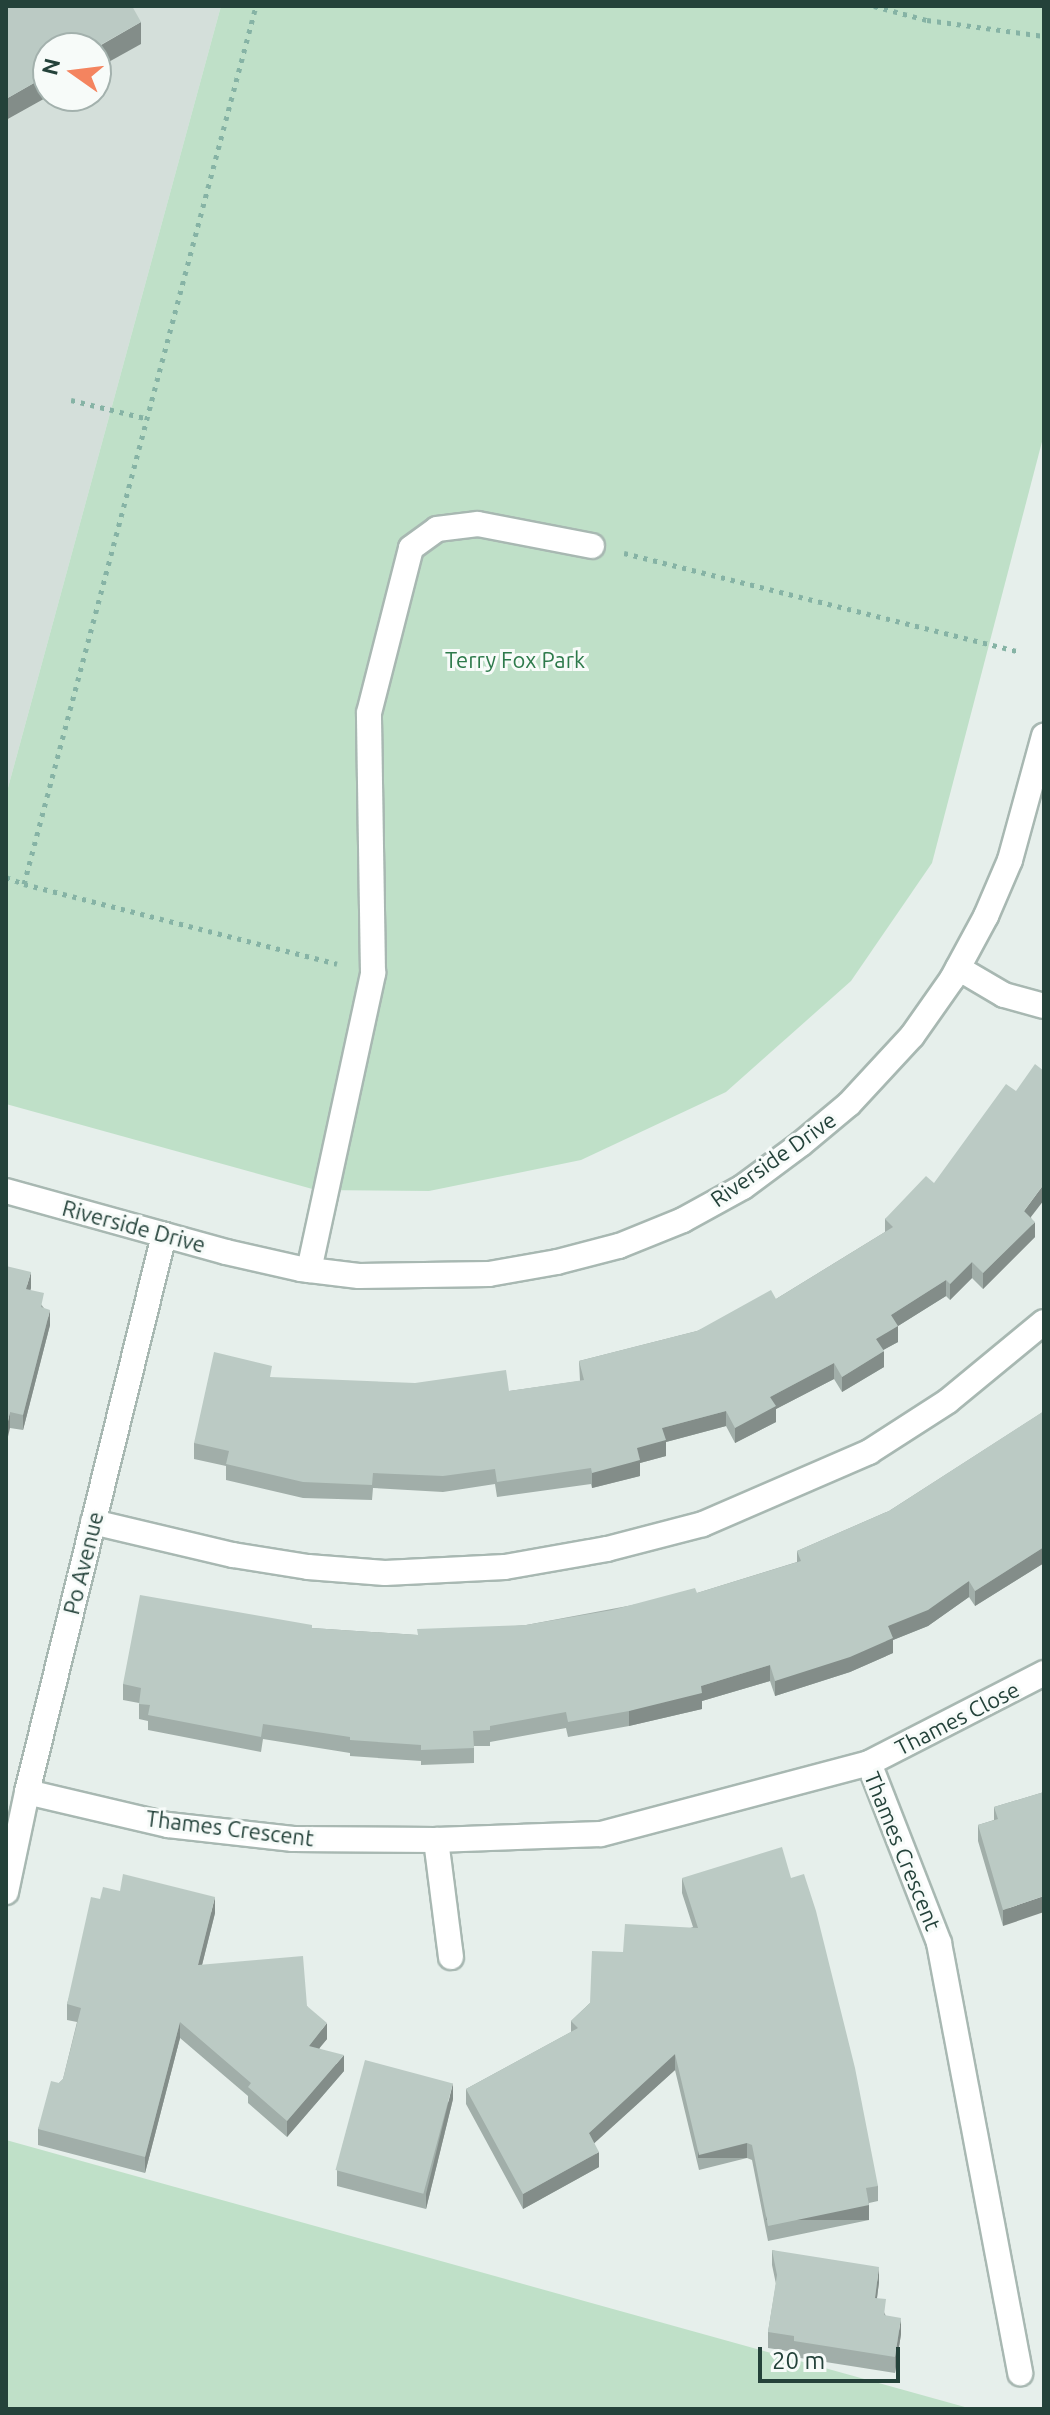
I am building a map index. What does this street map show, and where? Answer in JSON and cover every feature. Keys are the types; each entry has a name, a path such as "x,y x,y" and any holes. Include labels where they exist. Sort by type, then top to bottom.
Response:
{"street":[{"path":"309,1270 373,973 369,713 411,548 437,529 478,524 592,546"},
{"name":"Riverside Drive","path":"6,1191 164,1235 309,1270 417,1277 489,1274 557,1262 619,1246 683,1220 743,1187 849,1104 912,1036 958,968 986,916 1010,860 1044,736"},
{"path":"958,968 1004,995 1044,1006"},
{"name":"Po Avenue","path":"6,1892 27,1792 164,1235"},
{"path":"93,1522 233,1555 308,1567 385,1573 505,1567 607,1549 703,1524 869,1452 948,1401 1044,1322"},
{"name":"Thames Close","path":"869,1763 1044,1673"},
{"name":"Thames Crescent","path":"27,1792 168,1825 293,1839 436,1840 601,1834 869,1763 939,1943 1020,2373"},
{"path":"436,1840 451,1957"}],"path":[{"path":"24,884 256,6"},
{"path":"874,6 927,20 1044,36"},
{"path":"71,400 145,418"},
{"path":"592,546 1018,651"},
{"path":"6,877 373,973"}],"shaded area":[{"path":"6,6 221,6 6,795"}],"green space":[{"name":"Terry Fox Park","path":"221,6 1044,6 1044,434 932,863 851,981 726,1092 581,1160 429,1191 316,1190 6,1104 6,795"},
{"path":"6,2140 972,2409 6,2409"}],"building":[{"path":"6,6 132,6 141,22 112,38 112,32 32,32 32,84 6,99"},
{"path":"1035,1064 1044,1071 1044,1184 1024,1211 1035,1222 983,1273 972,1262 950,1284 946,1280 891,1315 898,1326 876,1339 884,1351 842,1377 834,1363 770,1397 776,1406 735,1428 726,1411 662,1428 666,1440 637,1448 640,1460 592,1473 591,1468 497,1482 495,1469 443,1476 373,1473 372,1485 303,1482 226,1464 229,1451 194,1443 214,1352 272,1366 270,1377 415,1383 506,1370 509,1391 584,1380 579,1361 697,1331 771,1290 776,1299 893,1227 885,1219 926,1176 934,1183 1006,1084 1016,1091"},
{"path":"6,1266 31,1272 26,1289 44,1293 41,1307 50,1310 23,1415 10,1412 6,1430"},
{"path":"1044,1411 1044,1547 975,1591 969,1581 928,1610 888,1626 893,1638 850,1657 775,1681 770,1665 701,1686 702,1693 629,1711 568,1722 566,1712 490,1726 490,1730 473,1731 474,1748 421,1750 421,1745 350,1740 350,1737 263,1724 261,1737 148,1715 150,1705 139,1704 141,1688 123,1684 140,1595 312,1625 312,1628 418,1635 417,1629 526,1625 612,1610 695,1588 697,1593 801,1561 797,1551 889,1511"},
{"path":"1044,1792 1044,1896 1003,1910 978,1825 998,1819 994,1807"},
{"path":"782,1847 791,1878 804,1874 855,2068 878,2186 866,2188 869,2205 768,2226 752,2145 747,2143 699,2155 675,2054 589,2133 599,2152 523,2194 466,2089 578,2028 571,2021 590,2003 592,1951 623,1952 625,1924 698,1928 682,1878"},
{"path":"123,1874 215,1897 198,1965 303,1956 307,2006 327,2023 309,2046 344,2055 287,2121 248,2087 251,2083 180,2022 145,2157 38,2129 51,2081 59,2083 63,2079 81,2008 67,2004 91,1897 100,1899 103,1887 120,1891"},
{"path":"365,2060 453,2084 423,2194 335,2170"},
{"path":"772,2250 879,2267 875,2298 886,2299 884,2315 901,2318 895,2357 794,2341 794,2336 768,2332 777,2275"}]}
